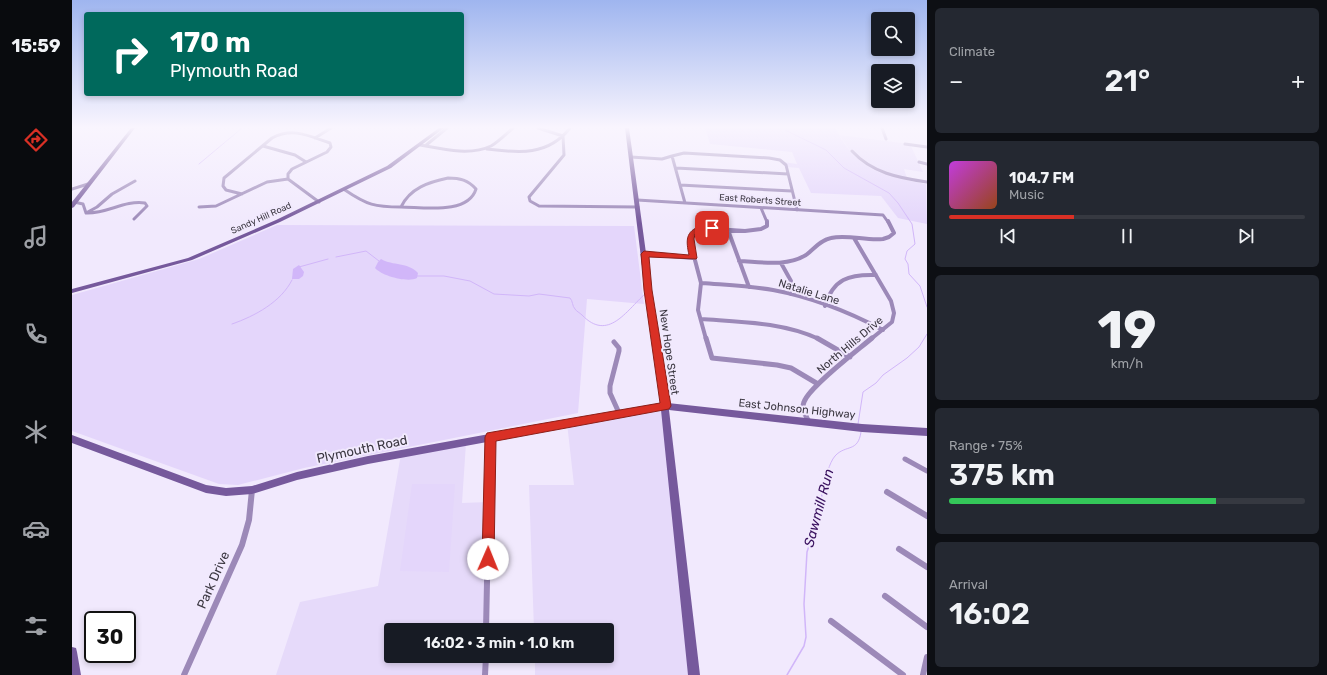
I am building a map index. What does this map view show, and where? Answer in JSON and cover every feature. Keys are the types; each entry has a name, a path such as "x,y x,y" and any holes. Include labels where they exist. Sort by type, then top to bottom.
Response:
{"street":[{"path":"73,204 108,160"},
{"path":"242,194 226,190 223,186 223,181 248,160"},
{"path":"302,160 306,162"},
{"path":"288,179 288,174 292,169 311,160"},
{"name":"Sandy Hill Road","path":"72,291 190,259 264,228 345,190 389,168 402,160"},
{"name":"East Roberts Street","path":"560,160 529,197 530,201 538,206 685,203 883,215 894,230 894,233 888,239 881,240 854,238"},
{"name":"New Hope Street","path":"631,160 665,406 694,675"},
{"path":"673,160 685,203"},
{"path":"775,160 784,162 786,165 796,210"},
{"path":"860,160 865,164 887,174 927,182"},
{"path":"919,162 927,164"},
{"path":"676,168 788,174"},
{"path":"345,190 370,204 384,207 401,207 456,206 466,202 474,196 476,189 472,183 465,180 449,178 437,180 410,193 403,200 401,207"},
{"path":"199,208 216,206 267,182 288,179 319,202"},
{"path":"86,213 97,207 112,194 134,181"},
{"path":"72,189 88,184"},
{"path":"680,185 792,191"},
{"path":"86,213 102,214 130,203 140,201 145,203 147,206 134,218"},
{"path":"73,204 83,204 86,213"},
{"path":"761,208 768,221 767,226 764,229 753,231 705,228 694,231 690,239 702,283 698,305 712,358 777,365 791,368 818,384"},
{"path":"728,230 749,287"},
{"path":"739,261 790,262 805,256 824,239 837,237 854,238"},
{"name":"North Hills Drive","path":"809,422 803,403 806,397 818,384 892,322 894,317 894,306 854,238"},
{"path":"644,254 694,258"},
{"path":"781,263 792,281 790,294"},
{"path":"825,306 829,293 833,287 850,276 858,274 876,275"},
{"name":"Natalie Lane","path":"702,283 749,287 790,294 869,322 883,330"},
{"path":"701,319 766,324 782,327 813,337 850,357"},
{"path":"614,342 619,348 619,351 610,386 610,393 619,413"},
{"name":"Plymouth Road","path":"72,439 206,490 226,492 252,490 297,476 368,460 619,413 665,406"},
{"name":"East Johnson Highway","path":"665,406 862,428 927,432"},
{"path":"486,623 490,437"},
{"path":"906,458 927,471"},
{"name":"Park Drive","path":"184,675 242,545 249,520 252,490"},
{"path":"887,492 927,516"},
{"path":"899,549 927,567"},
{"path":"885,596 927,627"},
{"path":"831,621 903,675"},
{"path":"72,652 75,675"},
{"path":"922,675 927,657"},
{"path":"486,663 486,675"}],"shaded area":[{"path":"795,160 858,160 862,163 884,174 926,184 927,224 898,218 881,196 811,193 799,168 787,167 783,162 797,164"},
{"path":"858,160 917,160 923,172 904,169 908,181 889,177 865,166"},
{"path":"277,225 634,226 644,304 587,299 578,413 304,468 238,485 219,484 72,431 72,295 199,259"},
{"path":"381,259 390,263 410,267 418,273 417,278 408,280 383,274 375,268"},
{"path":"299,265 304,272 303,276 299,279 292,279 293,269"},
{"path":"665,406 694,675 535,675 535,663 614,663 614,623 534,623 529,485 574,485 567,423"},
{"path":"466,443 462,503 489,502 486,623 384,623 384,663 486,663 485,675 276,675 300,602 378,586 401,454"},
{"path":"412,484 455,484 449,572 400,571"}],"waterway":[{"path":"199,164 204,160"},
{"name":"Sawmill Run","path":"836,160 844,168 889,193 898,203 912,224 915,244 907,251 905,259 908,264 909,274 920,286 927,307"},
{"path":"336,257 366,251 379,261"},
{"path":"299,267 328,259"},
{"path":"417,276 444,276 470,281 494,294 529,296 539,294 570,298 576,310 591,323 600,326 608,325 616,321 645,294"},
{"path":"232,324 250,317 266,307 281,295 292,280"},
{"name":"Sawmill Run","path":"858,424 863,392 876,383 883,375 907,358 919,347 927,334"},
{"name":"Sawmill Run","path":"822,488 829,467 835,456 839,452 854,446 857,443 861,432"},
{"name":"Sawmill Run","path":"787,675 804,646 806,637 804,604 807,552 819,515 823,487"}],"route":[{"path":"488,559 490,437 665,406 644,254 694,258 690,239 692,233 701,228 712,228"}]}
